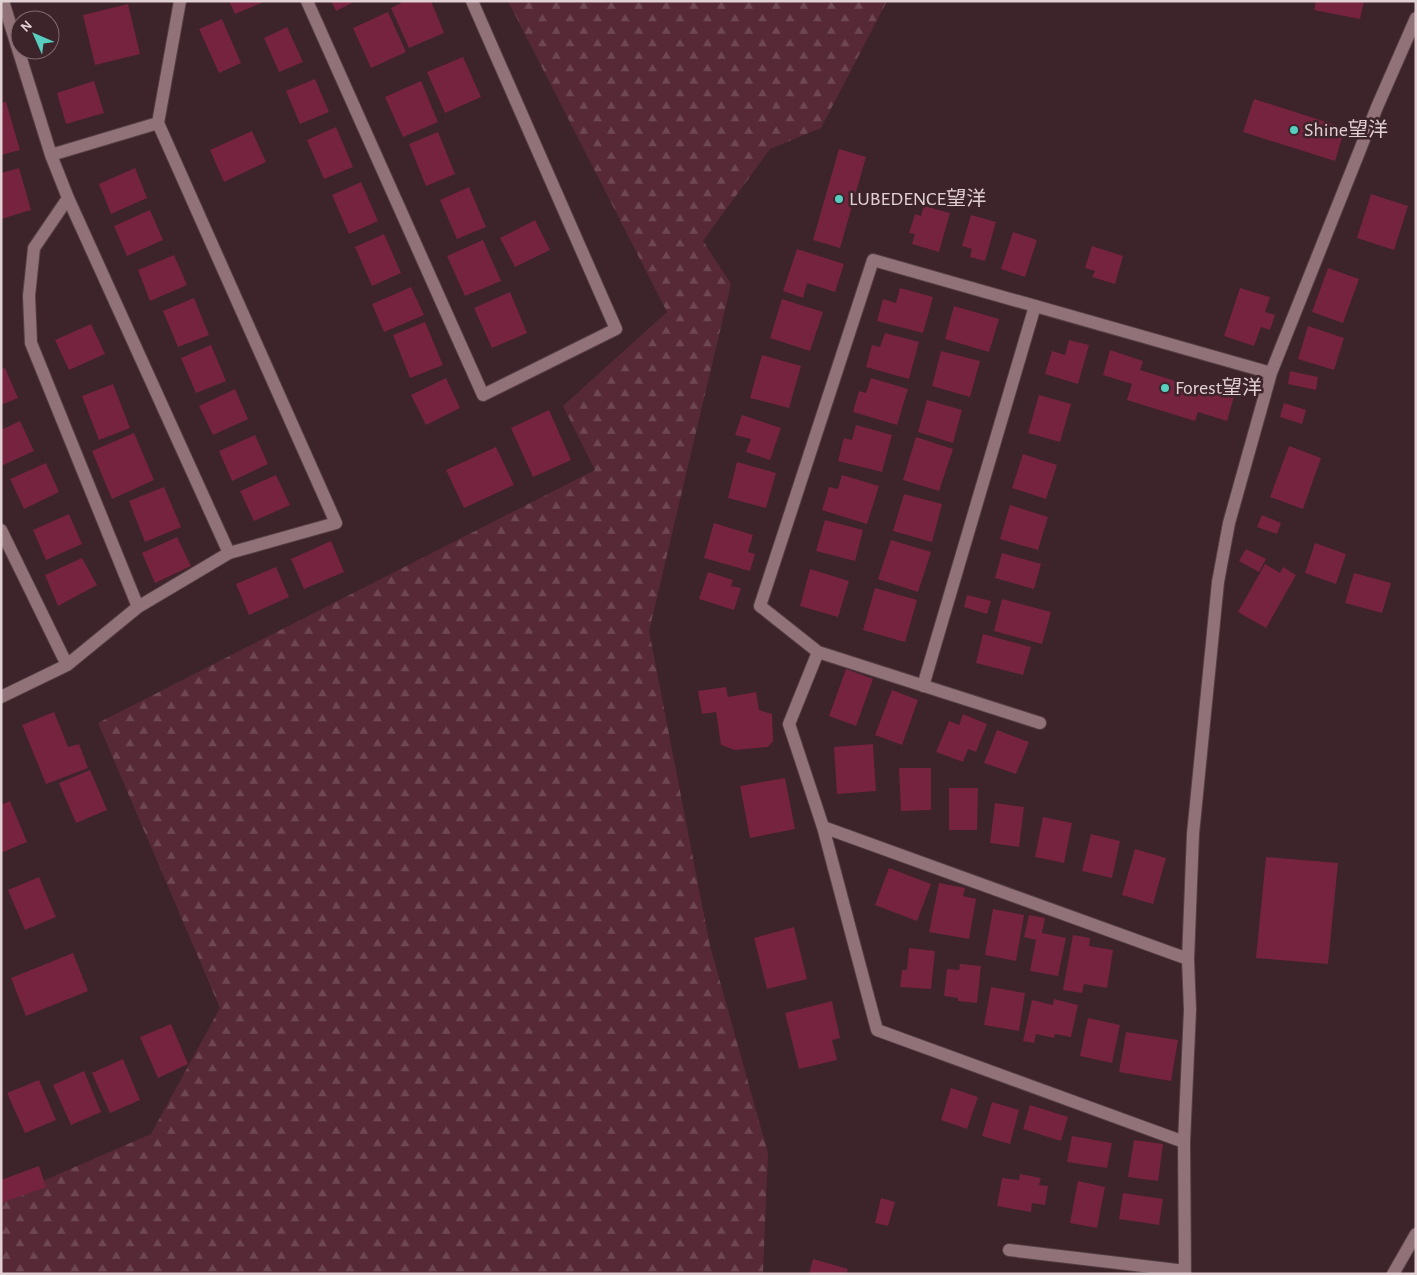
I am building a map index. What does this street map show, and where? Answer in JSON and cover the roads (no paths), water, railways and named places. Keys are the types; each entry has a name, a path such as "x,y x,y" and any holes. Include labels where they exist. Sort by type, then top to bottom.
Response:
{"street":[{"path":"3,1 51,155 68,198 229,552"},
{"path":"1,697 67,664 138,607 229,552 336,523 158,123 180,1"},
{"path":"307,1 483,395 616,329 472,1"},
{"path":"1009,1250 1185,1272 1184,1142 1190,1010 1188,959 1193,834 1218,582 1229,523 1271,373 1377,107 1416,18"},
{"path":"51,155 158,123"},
{"path":"68,198 34,248 29,296 31,343 138,607"},
{"path":"1040,723 818,652 760,606 872,260 1271,373"},
{"path":"923,686 1035,306"},
{"path":"1,530 67,664"},
{"path":"818,652 789,724 823,827 877,1030 1184,1142"},
{"path":"823,827 1188,959"},
{"path":"1393,1274 1416,1234"}],"place":[{"name":"Shine望洋","path":"1294,130"},
{"name":"LUBEDENCE望洋","path":"839,199"},
{"name":"Forest望洋","path":"1165,388"}]}
